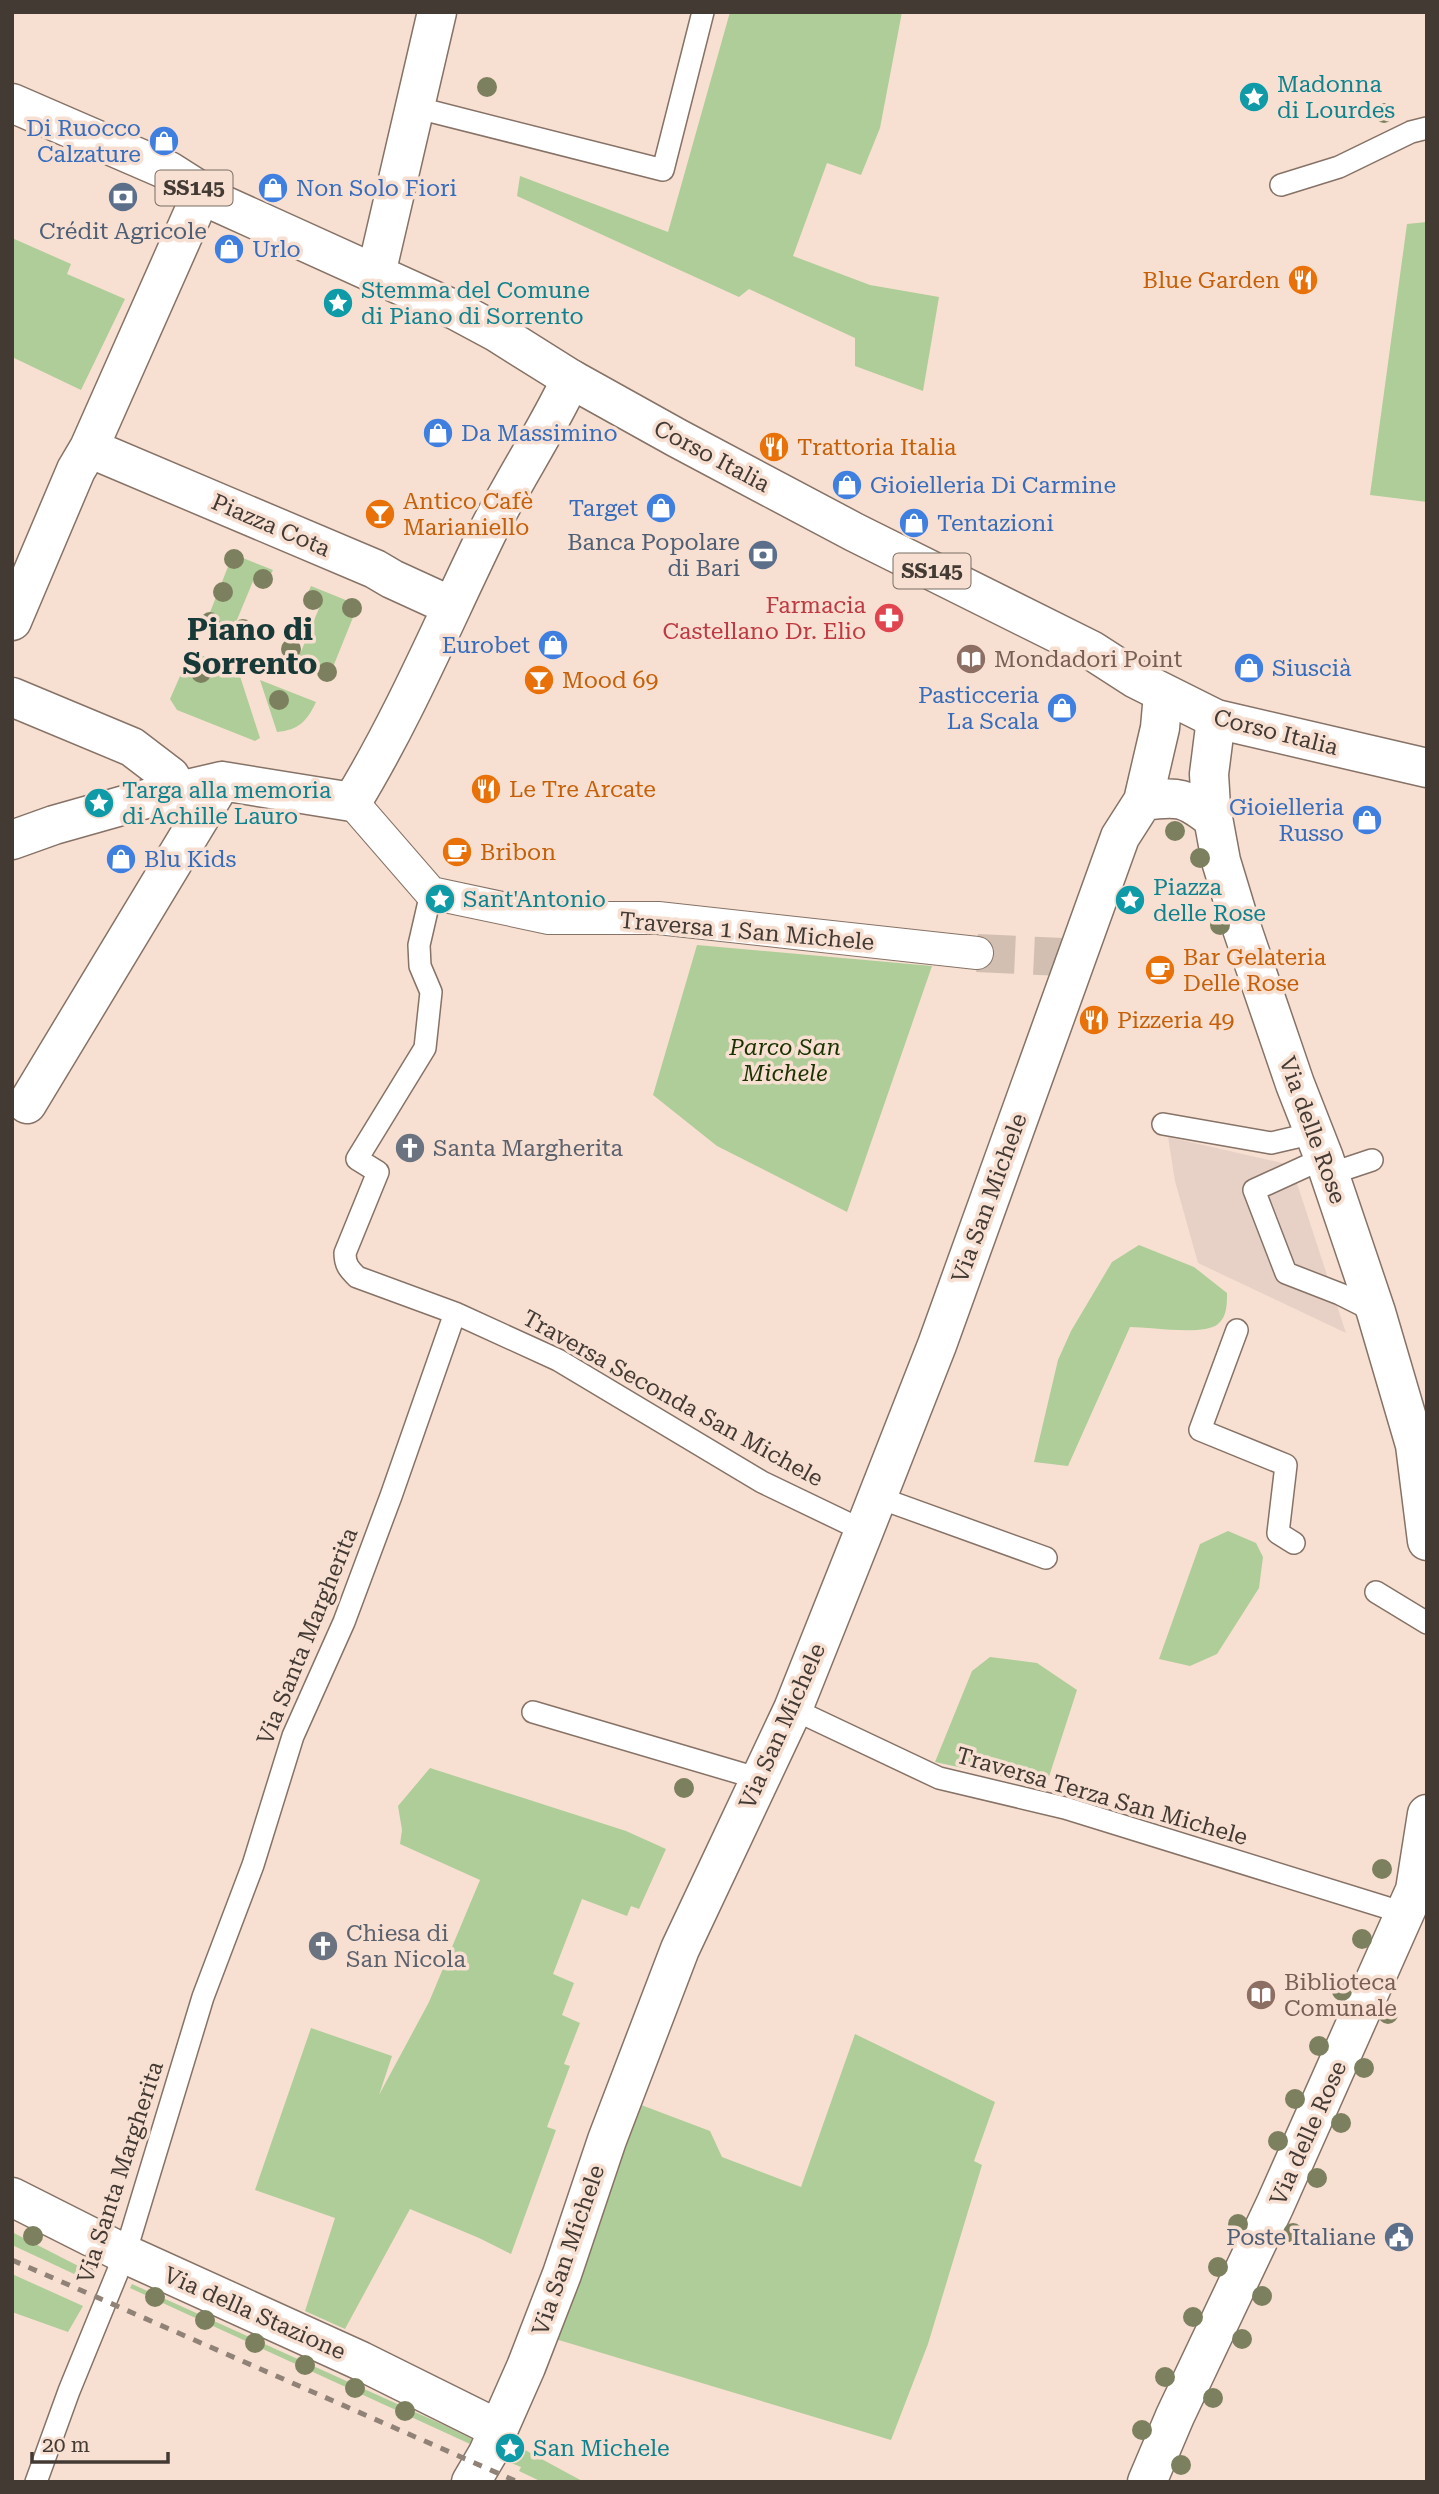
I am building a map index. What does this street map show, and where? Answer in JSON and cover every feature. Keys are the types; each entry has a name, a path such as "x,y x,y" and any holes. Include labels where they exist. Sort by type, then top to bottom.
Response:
{"street":[{"path":"376,274 437,12"},
{"name":"Corso Italia","path":"12,103 169,171 221,204 496,332 571,379 677,438 843,526 1091,650 1163,694 1216,719 1427,768"},
{"path":"12,621 76,470 89,448 202,193"},
{"path":"352,802 404,706 502,505 556,411 571,379"},
{"name":"Piazza Cota","path":"89,448 375,569 451,607"},
{"path":"1163,694 1160,728 1143,801 1166,798 1191,802 1213,819"},
{"path":"12,698 132,747 170,776 178,790"},
{"name":"Via delle Rose","path":"1216,719 1209,775 1213,819 1221,861 1421,1444 1427,1541"},
{"path":"27,1104 222,782"},
{"path":"12,840 54,825 178,790 222,782 352,802 431,893"},
{"name":"Via San Michele","path":"471,2482 488,2453 526,2367 562,2274 607,2140 680,1949 793,1709 871,1514 937,1345 1120,836 1143,801"},
{"name":"Traversa 1 San Michele","path":"431,893 549,918 658,918 977,953"},
{"name":"Via delle Rose","path":"1147,2482 1175,2416 1275,2205 1410,1928 1427,1814"},
{"name":"Via della Stazione","path":"12,2197 125,2254 361,2361 498,2429"}],"lane":[{"path":"414,107 663,170 703,12"},
{"path":"1281,185 1339,167 1411,132 1427,128"},
{"path":"431,893 419,945 420,965 431,992 425,1048 357,1159 378,1172 345,1254 345,1262 357,1277 455,1313"},
{"path":"1163,1124 1323,1155 1372,1160"},
{"path":"1323,1155 1254,1190 1286,1273 1376,1311"},
{"name":"Traversa Seconda San Michele","path":"455,1313 558,1360 762,1482 871,1514 1045,1558"},
{"name":"Via Santa Margherita","path":"36,2482 69,2391 125,2254 203,1997 253,1865 293,1735 344,1622 455,1313"},
{"path":"1237,1330 1200,1430 1286,1465 1278,1533 1294,1543"},
{"path":"1376,1592 1427,1623"},
{"name":"Traversa Terza San Michele","path":"793,1709 939,1778 1065,1808 1410,1928"},
{"path":"533,1712 760,1779"}],"shaded area":[{"path":"1168,1137 1291,1165 1346,1333 1198,1263 1175,1181"}],"green space":[{"path":"730,12 902,12 880,128 861,175 827,163 793,256 870,285 939,297 923,391 855,366 855,338 749,289 739,297 517,196 520,176 668,232"},
{"path":"1427,222 1427,502 1370,495 1407,224"},
{"path":"12,238 71,264 67,274 125,299 81,390 12,357"},
{"path":"233,554 273,570 269,578 256,574 234,627 247,632 244,642 205,625"},
{"path":"311,586 358,605 329,677 283,658 286,650 300,654 322,601 307,595"},
{"path":"191,651 238,670 260,738 255,741 177,710 170,699"},
{"path":"260,680 316,702 301,723 291,729 277,732"},
{"name":"Parco San Michele","path":"697,945 932,966 847,1212 717,1146 653,1095"},
{"path":"1139,1245 1194,1267 1227,1293 1225,1314 1218,1324 1201,1330 1130,1327 1068,1466 1034,1462 1058,1360 1071,1331 1112,1262"},
{"path":"1228,1531 1256,1543 1263,1557 1259,1588 1217,1654 1190,1666 1159,1659 1200,1544"},
{"path":"990,1657 1037,1663 1077,1690 1046,1786 935,1762 972,1671"},
{"path":"430,1768 626,1831 666,1849 639,1909 631,1906 627,1916 582,1899 553,1974 574,1983 562,2015 580,2023 564,2064 570,2066 547,2127 556,2130 511,2254 410,2209 345,2329 305,2311 335,2218 255,2190 311,2028 392,2056 379,2095 429,2002 480,1880 400,1844 402,1830 398,1806"},
{"path":"855,2034 995,2102 974,2161 982,2165 928,2344 891,2440 552,2338 628,2100 710,2131 722,2157 801,2187"},
{"path":"12,2232 90,2272 87,2280 12,2245"},
{"path":"12,2274 83,2306 68,2332 12,2312"},
{"path":"132,2284 446,2426 472,2439 470,2444 130,2288"},
{"path":"512,2443 584,2482 542,2482 519,2471 521,2467 504,2460"}],"tunnel":[{"path":"977,953 1063,957"}],"railway":[{"path":"12,2260 518,2482"}],"place":[{"name":"Madonna di Lourdes","path":"1254,97"},
{"name":"Di Ruocco Calzature","path":"164,141"},
{"name":"Non Solo Fiori","path":"273,188"},
{"name":"Crédit Agricole","path":"123,197"},
{"name":"Urlo","path":"229,249"},
{"name":"Blue Garden","path":"1303,280"},
{"name":"Stemma del Comune di Piano di Sorrento","path":"338,303"},
{"name":"Da Massimino","path":"438,433"},
{"name":"Trattoria Italia","path":"774,447"},
{"name":"Gioielleria Di Carmine","path":"847,485"},
{"name":"Target","path":"661,508"},
{"name":"Antico Cafè Marianiello","path":"380,514"},
{"name":"Tentazioni","path":"914,523"},
{"name":"Banca Popolare di Bari","path":"763,555"},
{"name":"Farmacia Castellano Dr. Elio","path":"889,618"},
{"name":"Eurobet","path":"553,645"},
{"name":"Mondadori Point","path":"971,659"},
{"name":"Siuscià","path":"1249,668"},
{"name":"Mood 69","path":"539,680"},
{"name":"Pasticceria La Scala","path":"1062,708"},
{"name":"Le Tre Arcate","path":"486,789"},
{"name":"Targa alla memoria di Achille Lauro","path":"99,803"},
{"name":"Gioielleria Russo","path":"1367,820"},
{"name":"Bribon","path":"457,852"},
{"name":"Blu Kids","path":"121,859"},
{"name":"Sant'Antonio","path":"440,899"},
{"name":"Piazza delle Rose","path":"1130,900"},
{"name":"Bar Gelateria Delle Rose","path":"1160,970"},
{"name":"Pizzeria 49","path":"1094,1020"},
{"name":"Santa Margherita","path":"410,1148"},
{"name":"Chiesa di San Nicola","path":"323,1946"},
{"name":"Biblioteca Comunale","path":"1261,1995"},
{"name":"Poste Italiane","path":"1399,2237"},
{"name":"San Michele","path":"510,2448"}],"district":[{"name":"Piano di Sorrento","path":"250,647"}]}
